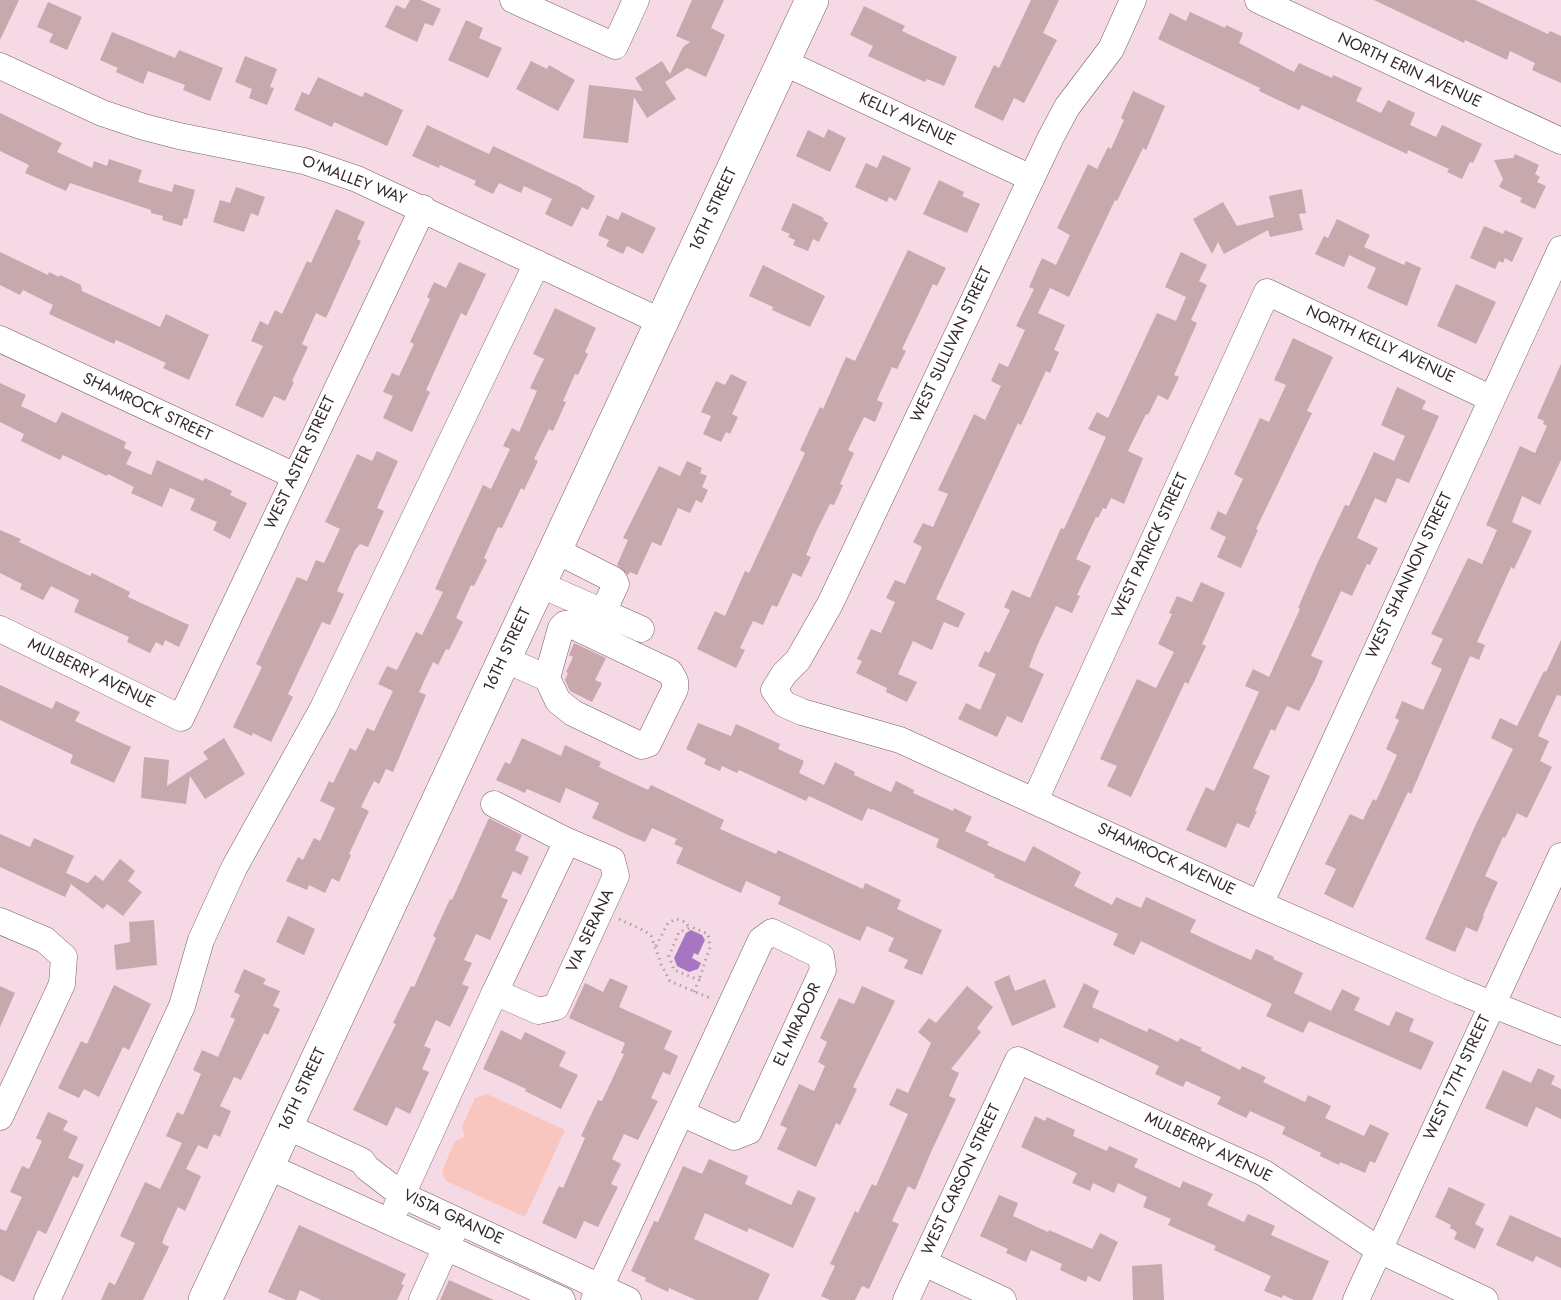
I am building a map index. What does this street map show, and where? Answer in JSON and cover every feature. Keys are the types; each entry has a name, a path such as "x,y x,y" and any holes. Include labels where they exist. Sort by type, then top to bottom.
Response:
{"main road":[{"name":"16TH STREET","path":"205,1300 812,0"}],"street":[{"path":"513,0 615,46 636,0"},
{"name":"WEST SULLIVAN STREET","path":"774,690 784,674 798,660 830,604 1031,178 1067,107 1111,49 1133,0"},
{"name":"NORTH ERIN AVENUE","path":"1258,0 1561,141"},
{"name":"KELLY AVENUE","path":"783,62 1031,178"},
{"name":"O'MALLEY WAY","path":"0,66 112,116 179,136 304,161 357,179 662,321"},
{"name":"WEST ASTER STREET","path":"181,718 423,208"},
{"name":"WEST SHANNON STREET","path":"1260,904 1492,399 1551,295 1561,249"},
{"path":"47,1300 182,1006 201,940 234,868 323,708 537,263"},
{"name":"NORTH KELLY AVENUE","path":"1267,292 1492,399"},
{"name":"WEST PATRICK STREET","path":"1035,800 1267,292"},
{"name":"SHAMROCK STREET","path":"0,339 295,476"},
{"path":"555,550 614,580 616,584 603,612"},
{"path":"539,584 641,629"},
{"path":"523,619 559,636"},
{"path":"504,659 547,678 558,701 573,713 642,746 648,744 675,689 675,681 670,672 569,624 561,628 547,678"},
{"name":"MULBERRY AVENUE","path":"0,629 181,718"},
{"name":"SHAMROCK AVENUE","path":"774,690 784,704 802,712 900,740 1260,904 1492,1005 1561,1032"},
{"path":"389,1222 567,841 494,804"},
{"name":"VIA SERANA","path":"495,992 537,1011 556,1007 616,876 612,860 567,841"},
{"name":"WEST 17TH STREET","path":"1356,1300 1561,856"},
{"path":"0,921 45,940 64,957 62,984 0,1117"},
{"name":"EL MIRADOR","path":"596,1294 761,940 772,932 821,956 824,970 748,1131 734,1137 681,1113"},
{"name":"MULBERRY AVENUE","path":"1018,1060 1264,1173 1379,1250 1485,1300"},
{"name":"WEST CARSON STREET","path":"906,1300 1018,1060"},
{"name":"VISTA GRANDE","path":"286,1126 362,1161 367,1168 402,1195 458,1221 596,1294 628,1300"},
{"name":"VISTA GRANDE","path":"267,1166 562,1300"},
{"path":"422,1300 458,1221"},
{"path":"924,1263 1003,1300"}],"path":[{"path":"611,915 651,936 670,981 718,1002"},
{"path":"656,946 668,923 676,919 686,922 689,928"},
{"path":"694,992 699,980 710,947 708,934 692,927 680,932 669,956 674,970 699,980"}],"shaded area":[{"path":"691,930 702,935 705,940 698,955 694,953 692,958 701,963 698,969 689,972 677,966 674,958 686,933"},
{"path":"487,1094 565,1130 525,1217 446,1181 442,1171 455,1141 465,1137 462,1127 475,1098"}],"building":[{"path":"0,0 19,0 0,40"},
{"path":"410,0 421,0 441,9 433,26 425,23 417,42 385,27 396,5 405,9"},
{"path":"692,0 724,0 711,28 725,35 706,77 687,68 665,82 676,99 647,118 634,97 628,143 583,138 589,85 643,91 635,78 662,61 670,74 683,47 690,42 676,36"},
{"path":"1031,0 1059,0 1043,33 1057,40 1024,103 1014,98 1003,121 974,107 994,65 999,68"},
{"path":"1374,0 1475,0 1548,34 1550,31 1561,36 1561,83 1532,70 1535,63 1510,51 1507,60 1465,40 1464,43"},
{"path":"48,2 82,17 67,50 49,42 53,34 37,27"},
{"path":"864,6 905,26 902,31 957,57 944,86 927,79 925,82 868,56 873,46 850,35"},
{"path":"1190,12 1225,28 1226,25 1243,33 1239,43 1294,72 1299,63 1362,88 1356,101 1381,113 1388,100 1415,113 1410,125 1436,137 1442,125 1482,144 1473,163 1470,162 1462,179 1447,172 1449,169 1408,150 1407,154 1302,105 1299,110 1259,91 1260,88 1158,39 1170,13 1186,21"},
{"path":"466,20 483,28 479,38 502,48 488,78 448,60"},
{"path":"112,32 175,58 179,50 223,68 210,101 183,90 185,85 148,71 143,84 116,72 118,68 100,60"},
{"path":"245,56 277,69 270,87 274,88 267,105 249,98 252,89 235,82"},
{"path":"531,61 547,69 549,65 575,80 558,111 516,89"},
{"path":"318,77 362,97 365,92 403,110 387,146 334,122 332,127 294,110 302,92 309,95"},
{"path":"1133,91 1165,106 1146,150 1143,148 1117,201 1115,200 1069,297 1050,288 1038,313 1065,325 1054,350 1059,352 1050,373 1046,371 1021,425 1018,423 936,599 965,613 958,628 944,622 932,650 913,641 898,674 917,682 907,702 886,692 887,688 856,673 862,661 857,659 871,629 881,633 895,602 886,598 895,580 905,584 922,547 913,542 923,523 933,527 948,494 938,490 974,414 985,420 1001,386 991,381 999,363 1008,367 1025,330 1016,326 1034,289 1029,287 1042,258 1056,265 1070,235 1057,228 1088,164 1097,169 1108,147 1111,149 1124,120 1121,118"},
{"path":"0,113 62,143 57,152 92,168 94,161 107,166 109,159 142,170 138,182 172,192 174,184 195,190 187,219 184,218 182,226 162,220 163,216 151,213 151,210 70,183 66,191 25,173 29,165 0,151"},
{"path":"427,125 489,154 493,146 595,196 588,210 582,207 572,227 545,214 552,199 524,186 521,193 499,183 493,194 474,185 476,181 440,165 439,168 412,156"},
{"path":"828,129 846,138 830,172 796,156 808,130 824,138"},
{"path":"1515,154 1539,165 1535,174 1540,177 1537,182 1546,186 1535,209 1520,202 1522,198 1499,187 1503,179 1494,160 1513,158"},
{"path":"883,155 911,168 896,201 889,197 887,202 855,187 866,163 877,168"},
{"path":"939,180 964,192 962,196 980,204 967,233 923,214"},
{"path":"236,187 265,197 258,216 251,213 244,232 213,222 220,200 230,203"},
{"path":"1302,189 1306,213 1299,214 1303,230 1270,237 1268,230 1224,254 1218,242 1212,254 1193,219 1223,202 1237,226 1274,217 1269,196"},
{"path":"793,203 824,218 823,220 828,223 819,242 813,239 808,251 793,245 795,240 788,237 790,234 781,230"},
{"path":"336,209 365,222 357,239 361,241 326,318 316,313 302,344 308,347 285,401 274,396 263,418 235,405 263,346 251,341 260,321 268,325 275,310 282,314 307,261 311,263"},
{"path":"622,212 656,228 643,254 627,246 623,254 606,246 609,240 598,235 607,215 618,220"},
{"path":"1337,219 1370,235 1364,247 1404,265 1406,261 1421,268 1407,306 1367,288 1376,268 1349,255 1344,267 1315,254 1324,236 1328,238"},
{"path":"1484,226 1503,234 1505,230 1523,238 1512,262 1505,258 1503,263 1499,261 1495,269 1470,258"},
{"path":"908,250 946,268 937,286 933,284 902,349 906,351 897,369 892,367 877,400 883,403 875,422 864,417 848,450 854,453 840,484 843,485 834,505 830,504 816,532 806,555 811,557 801,577 793,573 777,607 772,605 763,625 753,621 740,648 745,650 736,668 697,649 715,611 725,616 745,571 749,573 805,453 800,450 820,407 823,409 846,357 855,361"},
{"path":"0,252 48,275 49,272 59,277 60,275 81,285 82,291 160,327 166,314 209,335 189,380 163,368 166,363 116,340 114,344 49,314 53,305 23,290 20,295 0,285"},
{"path":"1181,252 1207,265 1199,281 1207,285 1191,320 1197,323 1174,375 1179,377 1168,400 1158,395 1128,451 1143,458 1124,504 1111,498 1106,509 1103,508 1098,518 1096,517 1076,559 1091,566 1077,595 1080,596 1072,613 1056,606 1037,646 1029,667 1044,674 1022,723 1007,716 997,737 958,719 966,703 980,710 996,674 978,666 985,651 989,653 1010,610 1004,607 1012,590 1030,598 1061,528 1064,529 1106,437 1088,429 1097,412 1108,418 1157,313 1176,321 1186,297 1165,287"},
{"path":"459,262 486,274 466,316 461,313 426,390 430,392 412,432 383,418 393,396 383,392 392,373 399,376 414,344 410,342 430,299 427,297 434,282 446,288"},
{"path":"763,265 825,296 810,327 772,310 773,307 749,296"},
{"path":"1456,284 1496,302 1476,344 1437,326"},
{"path":"555,308 596,328 585,352 588,354 578,375 575,374 553,431 549,429 534,459 538,461 524,490 521,488 502,528 498,527 484,558 487,560 474,586 471,585 456,618 463,622 449,650 446,649 438,665 433,662 419,692 426,695 393,772 386,769 379,784 374,781 361,807 369,811 339,882 332,878 325,893 309,885 307,890 286,881 298,857 303,860 314,838 320,841 335,808 320,801 329,781 333,783 350,748 356,751 367,728 374,731 393,691 378,684 387,666 397,670 416,632 422,635 443,592 435,589 483,485 491,489 510,449 503,446 512,428 519,432 537,391 530,388 544,359 533,354"},
{"path":"1293,338 1333,357 1307,411 1312,413 1256,529 1258,530 1241,568 1217,557 1226,537 1210,529 1218,511 1226,515 1243,479 1234,474 1260,418 1269,422 1286,385 1274,380"},
{"path":"1561,364 1561,460 1540,505 1522,496 1512,522 1532,531 1514,569 1511,567 1477,642 1485,645 1479,660 1470,656 1411,794 1408,792 1353,908 1324,894 1336,869 1325,864 1350,814 1363,820 1373,799 1376,801 1397,755 1386,749 1399,720 1395,718 1402,701 1423,710 1442,669 1431,664 1443,639 1431,634 1468,558 1482,564 1497,530 1486,525 1520,446 1535,453 1547,426 1543,424 1544,421 1537,418"},
{"path":"731,374 747,382 732,414 738,417 730,434 726,432 721,442 703,434 711,416 701,412 716,381 725,385"},
{"path":"0,383 26,395 21,406 56,423 62,412 126,442 124,448 132,452 126,464 151,475 157,460 203,481 205,478 232,491 230,495 247,503 230,539 213,530 217,522 190,510 195,499 170,488 162,507 131,493 134,487 108,474 107,476 63,455 60,460 21,441 24,434 0,422"},
{"path":"1397,387 1426,401 1422,409 1439,416 1409,483 1397,478 1386,503 1375,498 1357,538 1378,548 1370,565 1367,564 1352,596 1341,591 1311,656 1323,661 1299,711 1287,706 1275,731 1271,729 1253,768 1270,776 1255,811 1257,811 1249,828 1237,823 1226,848 1186,830 1206,787 1214,791 1259,692 1245,686 1253,669 1269,677 1300,609 1298,608 1317,564 1345,505 1349,506 1374,452 1394,461 1405,436 1381,425"},
{"path":"377,451 398,461 377,508 384,511 368,547 360,544 355,550 337,591 344,594 330,625 322,622 288,694 293,697 271,742 233,727 262,667 256,664 297,577 307,581 316,560 324,563 340,529 325,522 357,454 372,461"},
{"path":"687,461 702,468 700,473 707,476 702,487 708,490 702,503 696,500 690,513 678,508 661,546 652,542 637,575 630,572 628,575 617,565 628,540 623,538 659,466 680,476"},
{"path":"0,530 21,539 19,542 90,576 92,573 130,592 128,597 189,625 179,647 165,640 163,646 156,642 150,653 127,642 129,637 74,612 79,600 51,586 43,600 20,589 22,584 0,573"},
{"path":"1201,582 1225,593 1202,644 1206,646 1188,684 1185,682 1131,797 1107,786 1117,766 1100,759 1137,679 1156,688 1174,652 1158,644 1172,614 1169,613 1177,596 1192,602"},
{"path":"1561,640 1561,696 1557,695 1538,736 1549,741 1540,761 1552,767 1527,818 1517,813 1505,838 1503,837 1485,876 1498,882 1484,916 1477,932 1466,927 1455,952 1425,939 1476,824 1513,749 1491,738 1500,718 1517,726"},
{"path":"574,643 606,658 595,680 602,683 592,702 570,691 565,680 573,657 569,655"},
{"path":"0,685 52,709 56,701 80,712 75,721 131,747 114,783 70,763 73,755 0,720"},
{"path":"698,723 731,736 736,724 780,744 778,749 804,761 799,773 824,785 835,762 855,772 854,775 891,792 896,781 914,790 913,793 972,817 965,831 989,842 987,845 1025,862 1033,846 1081,872 1074,886 1112,905 1116,897 1141,908 1146,897 1196,920 1190,932 1251,960 1256,949 1303,973 1294,993 1331,1011 1342,989 1360,998 1354,1010 1389,1026 1396,1011 1414,1019 1409,1031 1434,1042 1421,1070 1309,1021 1303,1033 1266,1016 1272,1004 1141,941 1134,955 1113,945 1118,934 994,877 995,875 936,847 939,839 872,809 868,808 862,821 809,796 806,801 739,770 737,773 722,766 720,771 704,764 706,759 686,749"},
{"path":"224,738 245,774 205,799 190,776 186,804 141,798 144,757 169,760 167,786 208,759 203,752"},
{"path":"522,738 561,756 565,745 601,762 599,767 648,790 651,785 724,820 720,829 776,854 778,850 863,889 865,883 901,900 897,909 942,930 922,975 904,968 908,960 888,951 894,938 867,926 860,941 778,904 781,897 746,881 741,893 676,863 683,848 674,844 677,839 652,828 645,842 628,835 592,818 599,803 566,788 560,803 527,789 525,793 496,780 505,762 510,764"},
{"path":"489,818 522,835 515,850 529,857 521,875 513,871 501,897 508,900 490,940 476,934 464,960 472,963 462,984 469,987 450,1027 436,1020 424,1046 431,1049 422,1069 429,1072 410,1114 396,1107 387,1126 353,1110 396,1024 393,1023 411,986 414,987 436,938 433,936"},
{"path":"0,834 30,847 34,838 74,856 66,873 88,883 95,875 103,881 120,859 135,871 128,881 142,892 123,916 107,904 103,909 71,884 65,897 0,867"},
{"path":"288,916 315,929 304,955 276,942"},
{"path":"154,920 157,965 116,970 114,945 130,942 129,922"},
{"path":"244,969 266,979 263,984 280,991 273,1006 280,1009 268,1035 264,1033 241,1080 234,1077 220,1106 231,1111 220,1137 214,1134 207,1149 198,1145 186,1169 201,1176 185,1211 178,1207 162,1243 169,1247 143,1300 101,1300 109,1282 115,1285 135,1243 120,1236 145,1182 160,1189 182,1143 166,1136 177,1112 183,1115 201,1074 193,1070 202,1050 218,1057 235,1019 230,1017 240,995 234,992"},
{"path":"1009,975 1015,991 1045,979 1056,1007 1012,1026 994,982"},
{"path":"610,978 628,986 619,1007 672,1031 664,1049 678,1056 670,1075 663,1072 651,1098 658,1101 638,1140 624,1134 612,1159 621,1164 611,1184 618,1187 598,1227 584,1221 576,1239 542,1223 559,1186 563,1188 585,1138 581,1136 598,1100 602,1101 624,1054 621,1053 625,1043 569,1018 585,983 603,992"},
{"path":"1084,983 1099,991 1092,1007 1147,1032 1149,1028 1178,1042 1180,1038 1240,1070 1242,1066 1266,1077 1263,1082 1305,1102 1308,1095 1331,1106 1325,1118 1364,1136 1370,1124 1389,1133 1375,1163 1370,1161 1365,1173 1340,1162 1339,1165 1320,1156 1321,1153 1282,1134 1285,1127 1250,1111 1246,1118 1217,1104 1221,1097 1186,1081 1183,1087 1155,1074 1159,1066 1100,1038 1098,1043 1063,1027"},
{"path":"114,985 151,1004 129,1050 123,1047 99,1097 84,1089 79,1098 58,1088 81,1041 87,1044"},
{"path":"0,986 15,993 0,1027"},
{"path":"862,986 895,1001 853,1087 857,1089 840,1125 836,1123 816,1167 777,1149 787,1128 780,1125 799,1084 814,1091 825,1066 818,1062 827,1042 820,1038 839,998 854,1004"},
{"path":"967,986 993,1007 977,1028 981,1032 951,1069 959,1073 949,1096 956,1099 915,1190 908,1186 892,1221 899,1224 869,1289 862,1286 855,1300 830,1300 821,1296 835,1266 830,1264 855,1211 858,1213 872,1184 876,1186 908,1114 889,1105 897,1088 908,1093 931,1043 918,1032 929,1018 936,1023"},
{"path":"501,1030 521,1040 525,1032 566,1052 559,1066 578,1075 561,1109 525,1091 526,1089 483,1069"},
{"path":"1538,1068 1555,1076 1551,1084 1561,1089 1561,1119 1536,1107 1527,1127 1485,1108 1503,1070 1531,1083"},
{"path":"48,1112 68,1121 63,1130 78,1137 68,1158 84,1165 78,1178 73,1176 46,1234 38,1230 14,1282 0,1275 0,1229 6,1231 22,1197 10,1192 22,1166 29,1169 42,1141 36,1138"},
{"path":"1035,1116 1045,1121 1047,1117 1075,1130 1073,1136 1107,1151 1109,1146 1138,1159 1134,1167 1180,1188 1183,1181 1213,1194 1207,1205 1244,1222 1248,1214 1275,1226 1271,1235 1329,1261 1312,1300 1294,1300 1283,1295 1282,1298 1264,1291 1271,1276 1214,1250 1216,1246 1168,1225 1171,1219 1143,1207 1147,1197 1118,1183 1114,1193 1093,1183 1090,1191 1072,1183 1077,1173 1021,1147"},
{"path":"709,1159 748,1176 745,1184 791,1205 798,1190 816,1198 793,1248 749,1228 747,1232 705,1213 694,1239 770,1274 758,1300 696,1300 669,1288 668,1292 631,1271 654,1221 658,1222 683,1166 702,1174"},
{"path":"1449,1187 1485,1204 1475,1224 1484,1229 1475,1249 1454,1239 1457,1232 1450,1228 1451,1225 1435,1217"},
{"path":"999,1195 1018,1203 1013,1216 1048,1232 1049,1230 1092,1249 1100,1233 1118,1242 1100,1282 1088,1276 1086,1282 1060,1270 1062,1264 1031,1250 1026,1262 1006,1253 1008,1249 980,1236"},
{"path":"1510,1215 1561,1238 1561,1268 1536,1256 1533,1262 1496,1245"},
{"path":"299,1225 406,1274 397,1300 321,1300 300,1290 296,1300 286,1300 268,1292"},
{"path":"1162,1264 1164,1300 1133,1300 1132,1266"},
{"path":"449,1280 494,1300 440,1300"}]}
